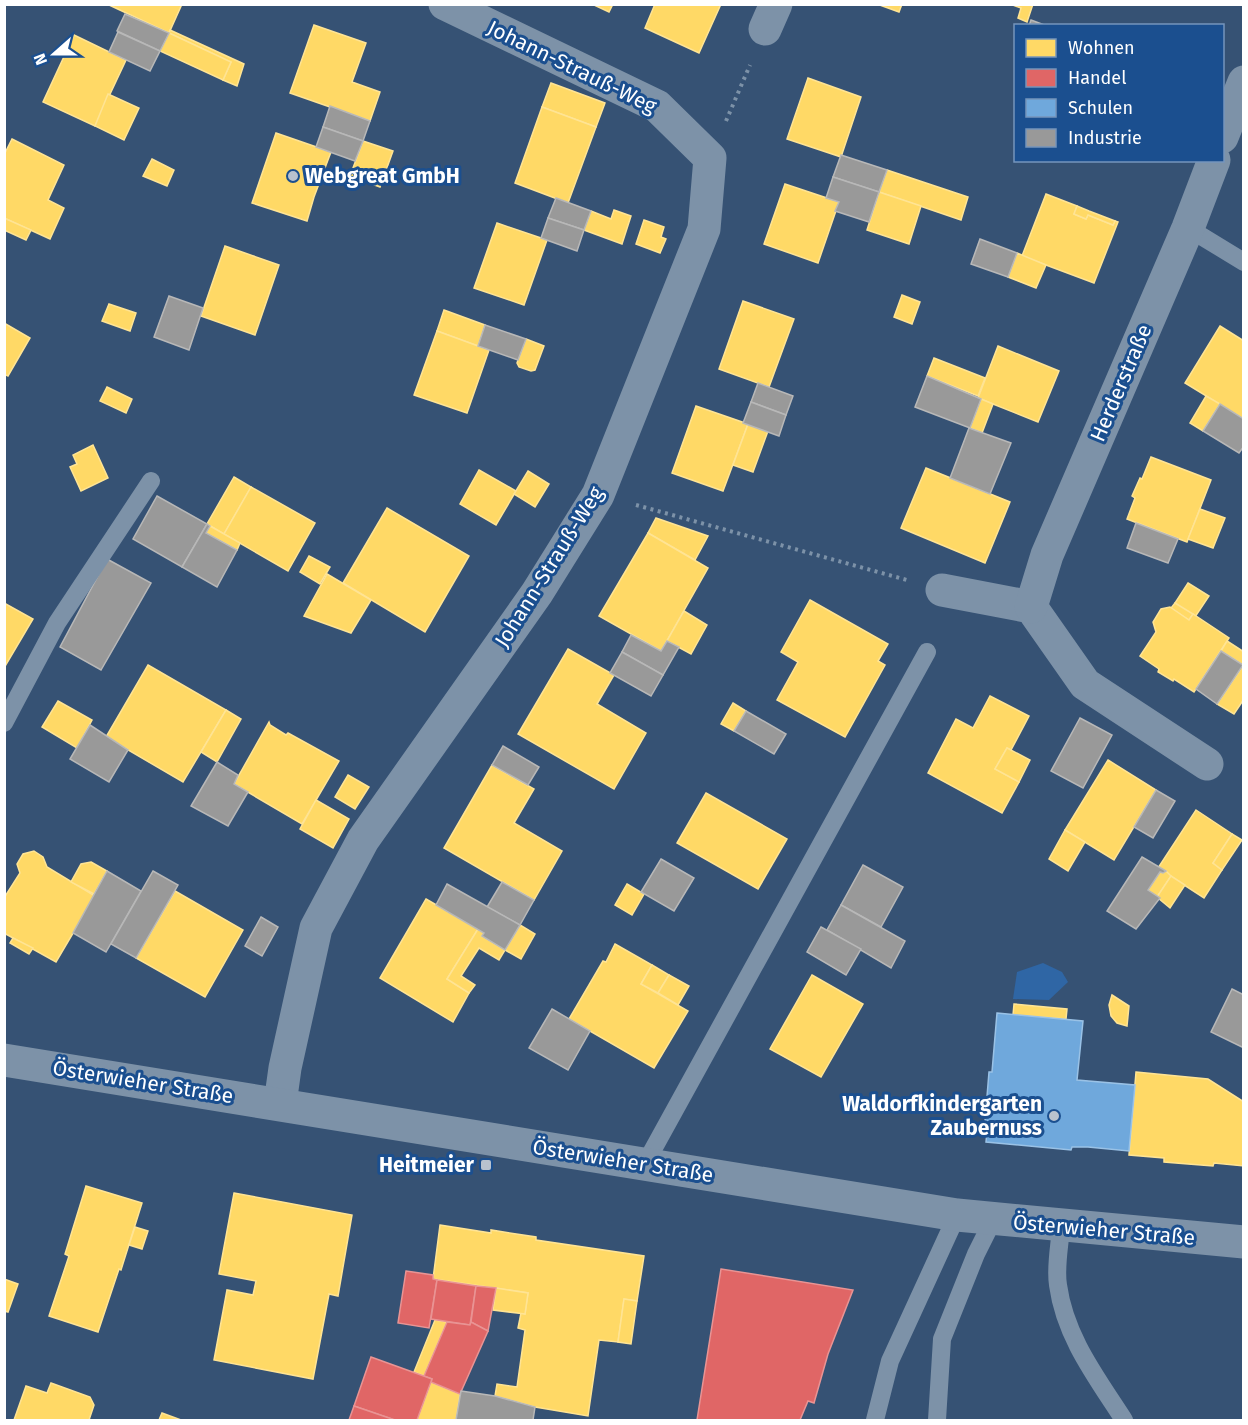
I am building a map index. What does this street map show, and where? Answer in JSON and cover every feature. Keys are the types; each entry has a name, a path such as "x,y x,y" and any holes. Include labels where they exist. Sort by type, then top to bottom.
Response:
{"street":[{"name":"Johann-Strauß-Weg","path":"280,1104 285,1068 316,928 363,840 537,593 598,495 704,229 710,158 657,106 445,4"},
{"path":"1224,132 1244,82"},
{"name":"Herderstraße","path":"1031,607 1047,555 1188,228 1213,162"},
{"path":"942,590 1031,607 1085,684 1207,764"},
{"name":"Österwieher Straße","path":"4,1060 280,1104 434,1132 957,1215 1244,1242"}],"lane":[{"path":"1188,228 1244,262"},
{"path":"4,723 57,623 151,481"},
{"path":"645,1164 927,652"},
{"path":"874,1420 890,1361 957,1215"},
{"path":"937,1420 942,1339 976,1254 993,1220"},
{"path":"1061,1226 1058,1283 1065,1320 1094,1377 1124,1420"}],"path":[{"path":"710,158 770,17"},
{"path":"598,495 942,590"}],"shaded area":[{"path":"1043,963 1062,972 1068,982 1049,1000 1013,999 1017,972"}],"building: Wohnen":[{"path":"107,4 182,4 169,33"},
{"path":"592,4 613,4 609,12"},
{"path":"655,4 721,4 699,53 645,28"},
{"path":"877,4 902,4 899,12"},
{"path":"1010,4 1033,4 1027,22 1018,18 1021,8"},
{"path":"314,25 366,43 352,82 380,92 370,121 290,93"},
{"path":"170,30 244,64 237,86 223,80 231,62 169,33"},
{"path":"169,33 231,62 223,80 160,51"},
{"path":"74,35 126,60 95,126 43,102"},
{"path":"808,78 861,97 841,157 787,139"},
{"path":"551,83 605,103 596,127 542,107"},
{"path":"108,94 139,108 124,140 95,126"},
{"path":"542,107 596,127 568,203 515,183"},
{"name":"Webgreat GmbH","path":"276,133 331,152 307,221 252,203"},
{"path":"12,139 64,165 48,200 64,208 50,239 4,218 4,155"},
{"path":"363,141 393,151 380,187 350,176"},
{"path":"152,159 174,170 167,186 143,176"},
{"path":"887,170 968,197 961,220 879,192"},
{"path":"785,184 839,202 818,263 764,244"},
{"path":"879,192 921,206 909,244 867,230"},
{"path":"1046,194 1077,206 1074,214 1086,219 1088,215 1113,225 1115,221 1118,222 1094,283 1022,256"},
{"path":"1077,206 1115,221 1113,225 1088,215 1086,219 1074,214"},
{"path":"614,210 631,216 622,244 584,230 591,211 611,219"},
{"path":"4,218 31,230 26,240 4,230"},
{"path":"644,220 664,227 661,237 666,239 660,253 636,244"},
{"path":"497,223 547,240 524,305 474,288"},
{"path":"225,246 279,265 255,335 201,316"},
{"path":"1017,253 1046,265 1036,288 1008,277"},
{"path":"902,295 920,302 912,324 894,317"},
{"path":"743,301 794,319 769,387 719,369"},
{"path":"109,304 136,313 130,331 102,321"},
{"path":"444,310 485,325 478,346 437,331"},
{"path":"4,323 30,338 8,376 4,374"},
{"path":"1220,326 1244,341 1244,417 1242,418 1185,383"},
{"path":"437,331 489,350 467,413 414,395"},
{"path":"526,339 544,346 535,370 531,371 519,367 517,363"},
{"path":"998,346 1059,371 1038,422 978,398"},
{"path":"934,358 985,378 978,396 927,376"},
{"path":"107,387 132,399 126,413 100,401"},
{"path":"1206,396 1220,404 1203,431 1190,423"},
{"path":"981,399 993,404 982,433 970,428"},
{"path":"696,406 748,424 723,491 672,473"},
{"path":"748,424 768,431 753,472 733,465"},
{"path":"93,445 108,478 81,491 70,467 77,464 73,455"},
{"path":"1151,457 1211,480 1187,542 1127,519 1135,498 1132,496"},
{"path":"926,468 1010,502 985,563 901,528"},
{"path":"479,470 516,491 496,525 460,504"},
{"path":"528,471 549,484 535,507 514,494"},
{"path":"234,477 251,487 224,534 207,524"},
{"path":"251,487 315,523 288,571 224,534"},
{"path":"387,508 469,556 425,632 343,583"},
{"path":"1200,509 1225,518 1213,548 1188,539"},
{"path":"656,518 708,536 695,560 648,533"},
{"path":"210,526 240,543 237,550 206,533"},
{"path":"648,533 708,568 661,651 599,616"},
{"path":"309,556 330,567 320,584 300,572"},
{"path":"327,574 371,600 351,633 304,616"},
{"path":"1188,583 1209,596 1195,617 1175,603"},
{"path":"810,600 888,644 878,661 885,665 845,737 777,700 798,662 781,652"},
{"path":"4,603 33,619 4,668"},
{"path":"1175,603 1193,614 1189,620 1171,608"},
{"path":"1170,607 1189,620 1193,614 1229,638 1194,692 1158,672 1159,669 1140,656 1156,632 1153,622 1161,609"},
{"path":"684,611 707,625 691,654 667,641"},
{"path":"1227,641 1244,652 1243,665 1221,651"},
{"path":"568,649 614,675 597,704 646,733 614,789 518,734"},
{"path":"1244,664 1244,699 1234,714 1217,704"},
{"path":"148,665 226,710 183,782 106,737"},
{"path":"990,696 1029,716 1011,750 1007,748 995,769 1019,782 1002,813 928,773 956,719 973,728"},
{"path":"58,701 92,720 77,748 42,727"},
{"path":"733,703 746,711 734,731 721,724"},
{"path":"226,710 241,719 217,762 201,752"},
{"path":"269,722 286,735 288,733 339,761 302,824 234,784"},
{"path":"1007,748 1030,760 1019,782 995,769"},
{"path":"1108,760 1156,790 1114,860 1065,830"},
{"path":"492,765 534,789 514,823 562,851 534,900 444,848"},
{"path":"348,775 369,787 355,809 335,797"},
{"path":"706,793 787,839 758,889 677,843"},
{"path":"316,800 349,819 333,848 300,829"},
{"path":"1196,810 1232,834 1213,863 1222,870 1204,898 1158,868"},
{"path":"1065,830 1085,842 1068,871 1049,859"},
{"path":"1232,834 1242,840 1222,870 1213,863"},
{"path":"34,851 43,857 47,867 95,896 56,962 4,933 4,898 20,873 17,864 23,854"},
{"path":"91,862 107,871 94,894 71,882 81,864"},
{"path":"1166,871 1171,876 1157,897 1148,890 1160,872"},
{"path":"1171,876 1185,885 1170,908 1157,897"},
{"path":"627,884 644,894 632,915 615,905"},
{"path":"175,891 243,930 205,997 136,958"},
{"path":"426,899 478,929 447,979 469,993 453,1022 380,978"},
{"path":"520,925 535,934 521,959 505,950"},
{"path":"478,929 484,933 482,936 505,950 499,960 479,948 461,976 475,985 469,993 447,979"},
{"path":"13,938 33,948 29,954 10,943"},
{"path":"615,944 652,965 641,984 688,1011 654,1068 569,1019"},
{"path":"652,965 669,975 658,993 641,984"},
{"path":"669,975 689,986 678,1005 658,993"},
{"path":"812,975 863,1004 821,1077 770,1049"},
{"path":"1112,995 1129,1006 1127,1026 1117,1023 1111,1016 1109,1005"},
{"path":"1014,1004 1067,1009 1066,1019 1013,1015"},
{"path":"1136,1072 1208,1079 1244,1102 1244,1166 1164,1162 1164,1158 1129,1155"},
{"path":"86,1186 142,1203 98,1332 49,1316 69,1256 65,1254"},
{"path":"234,1193 352,1215 338,1296 329,1294 313,1379 214,1360 227,1290 253,1295 256,1281 219,1274"},
{"path":"440,1225 491,1233 491,1230 536,1237 536,1240 644,1256 637,1301 624,1299 618,1342 599,1340 588,1416 535,1407 495,1396 497,1384 517,1387 525,1330 518,1328 521,1313 525,1314 528,1293 433,1279"},
{"path":"135,1227 148,1231 142,1249 129,1245"},
{"path":"4,1279 18,1284 8,1312 4,1311"},
{"path":"496,1288 528,1293 525,1314 493,1310"},
{"path":"624,1299 637,1301 631,1344 618,1342"},
{"path":"435,1320 447,1322 424,1376 414,1372"},
{"path":"431,1382 460,1394 456,1420 417,1420"},
{"path":"51,1383 90,1397 94,1405 89,1420 14,1420 26,1386 47,1393"},
{"path":"162,1413 181,1420 159,1420"}],"building: Handel":[{"path":"721,1269 853,1290 828,1354 814,1403 808,1401 800,1420 697,1420"},
{"path":"406,1271 433,1275 433,1279 437,1280 429,1328 398,1323"},
{"path":"437,1280 476,1286 470,1325 431,1319"},
{"path":"476,1286 496,1288 488,1331 471,1322"},
{"path":"447,1322 470,1325 471,1322 488,1331 460,1394 431,1382 432,1379 424,1376"},
{"path":"371,1357 432,1379 417,1420 395,1420 354,1406"},
{"path":"354,1406 392,1419 392,1420 349,1420"}],"building: Schulen":[{"path":"997,1013 1083,1021 1077,1080 1135,1085 1129,1151 1088,1147 1072,1147 1071,1150 986,1142 988,1121 985,1121 989,1072 992,1072"}],"building: Industrie":[{"path":"125,14 169,33 160,51 117,31"},
{"path":"1031,20 1042,24 1030,24"},
{"path":"118,32 160,51 150,71 109,52"},
{"path":"330,106 370,121 363,141 323,127"},
{"path":"323,127 363,141 355,161 316,147"},
{"path":"841,155 887,170 879,192 833,177"},
{"path":"833,177 879,192 869,222 835,211 839,202 826,198"},
{"path":"556,198 591,211 584,230 548,218"},
{"path":"548,218 584,230 577,251 541,238"},
{"path":"980,239 1017,253 1008,277 971,264"},
{"path":"169,296 203,308 189,350 154,337"},
{"path":"485,325 526,339 518,360 478,346"},
{"path":"927,376 981,399 970,428 915,407"},
{"path":"758,383 793,396 786,415 751,402"},
{"path":"751,402 786,415 779,436 743,423"},
{"path":"1220,404 1242,418 1244,417 1244,446 1239,453 1203,431"},
{"path":"969,428 1011,443 990,494 950,478"},
{"path":"157,496 207,524 182,567 133,539"},
{"path":"1136,523 1178,539 1168,563 1127,548"},
{"path":"207,524 210,526 206,533 237,550 217,587 182,567"},
{"path":"107,559 151,583 101,670 60,647"},
{"path":"631,635 661,651 667,641 679,647 663,675 622,652"},
{"path":"1221,651 1243,665 1217,704 1196,689"},
{"path":"622,652 663,675 651,696 610,673"},
{"path":"746,711 786,734 774,754 734,731"},
{"path":"1080,718 1112,735 1083,788 1051,771"},
{"path":"90,725 128,750 109,782 70,759"},
{"path":"503,746 539,767 528,785 492,765"},
{"path":"217,762 238,775 234,784 248,792 228,826 191,806"},
{"path":"1156,790 1175,801 1153,838 1134,827"},
{"path":"1142,857 1166,871 1160,872 1148,890 1160,898 1136,929 1107,911"},
{"path":"661,859 694,878 674,911 641,892"},
{"path":"863,865 903,887 881,927 841,905"},
{"path":"107,871 141,891 106,952 73,933"},
{"path":"153,871 178,885 136,958 111,944"},
{"path":"502,882 534,900 520,925 487,907"},
{"path":"447,884 520,925 505,950 482,936 484,933 436,905"},
{"path":"841,905 905,941 891,968 827,930"},
{"path":"261,917 278,927 262,956 245,946"},
{"path":"821,927 861,949 846,975 807,952"},
{"path":"1232,989 1244,995 1244,1048 1211,1032"},
{"path":"552,1009 590,1031 568,1070 529,1048"},
{"path":"461,1391 495,1396 535,1407 533,1420 456,1420"}],"place":[{"name":"Webgreat GmbH","path":"293,176"},
{"name":"Waldorfkindergarten Zaubernuss","path":"1054,1116"},
{"name":"Heitmeier","path":"486,1165"}]}
